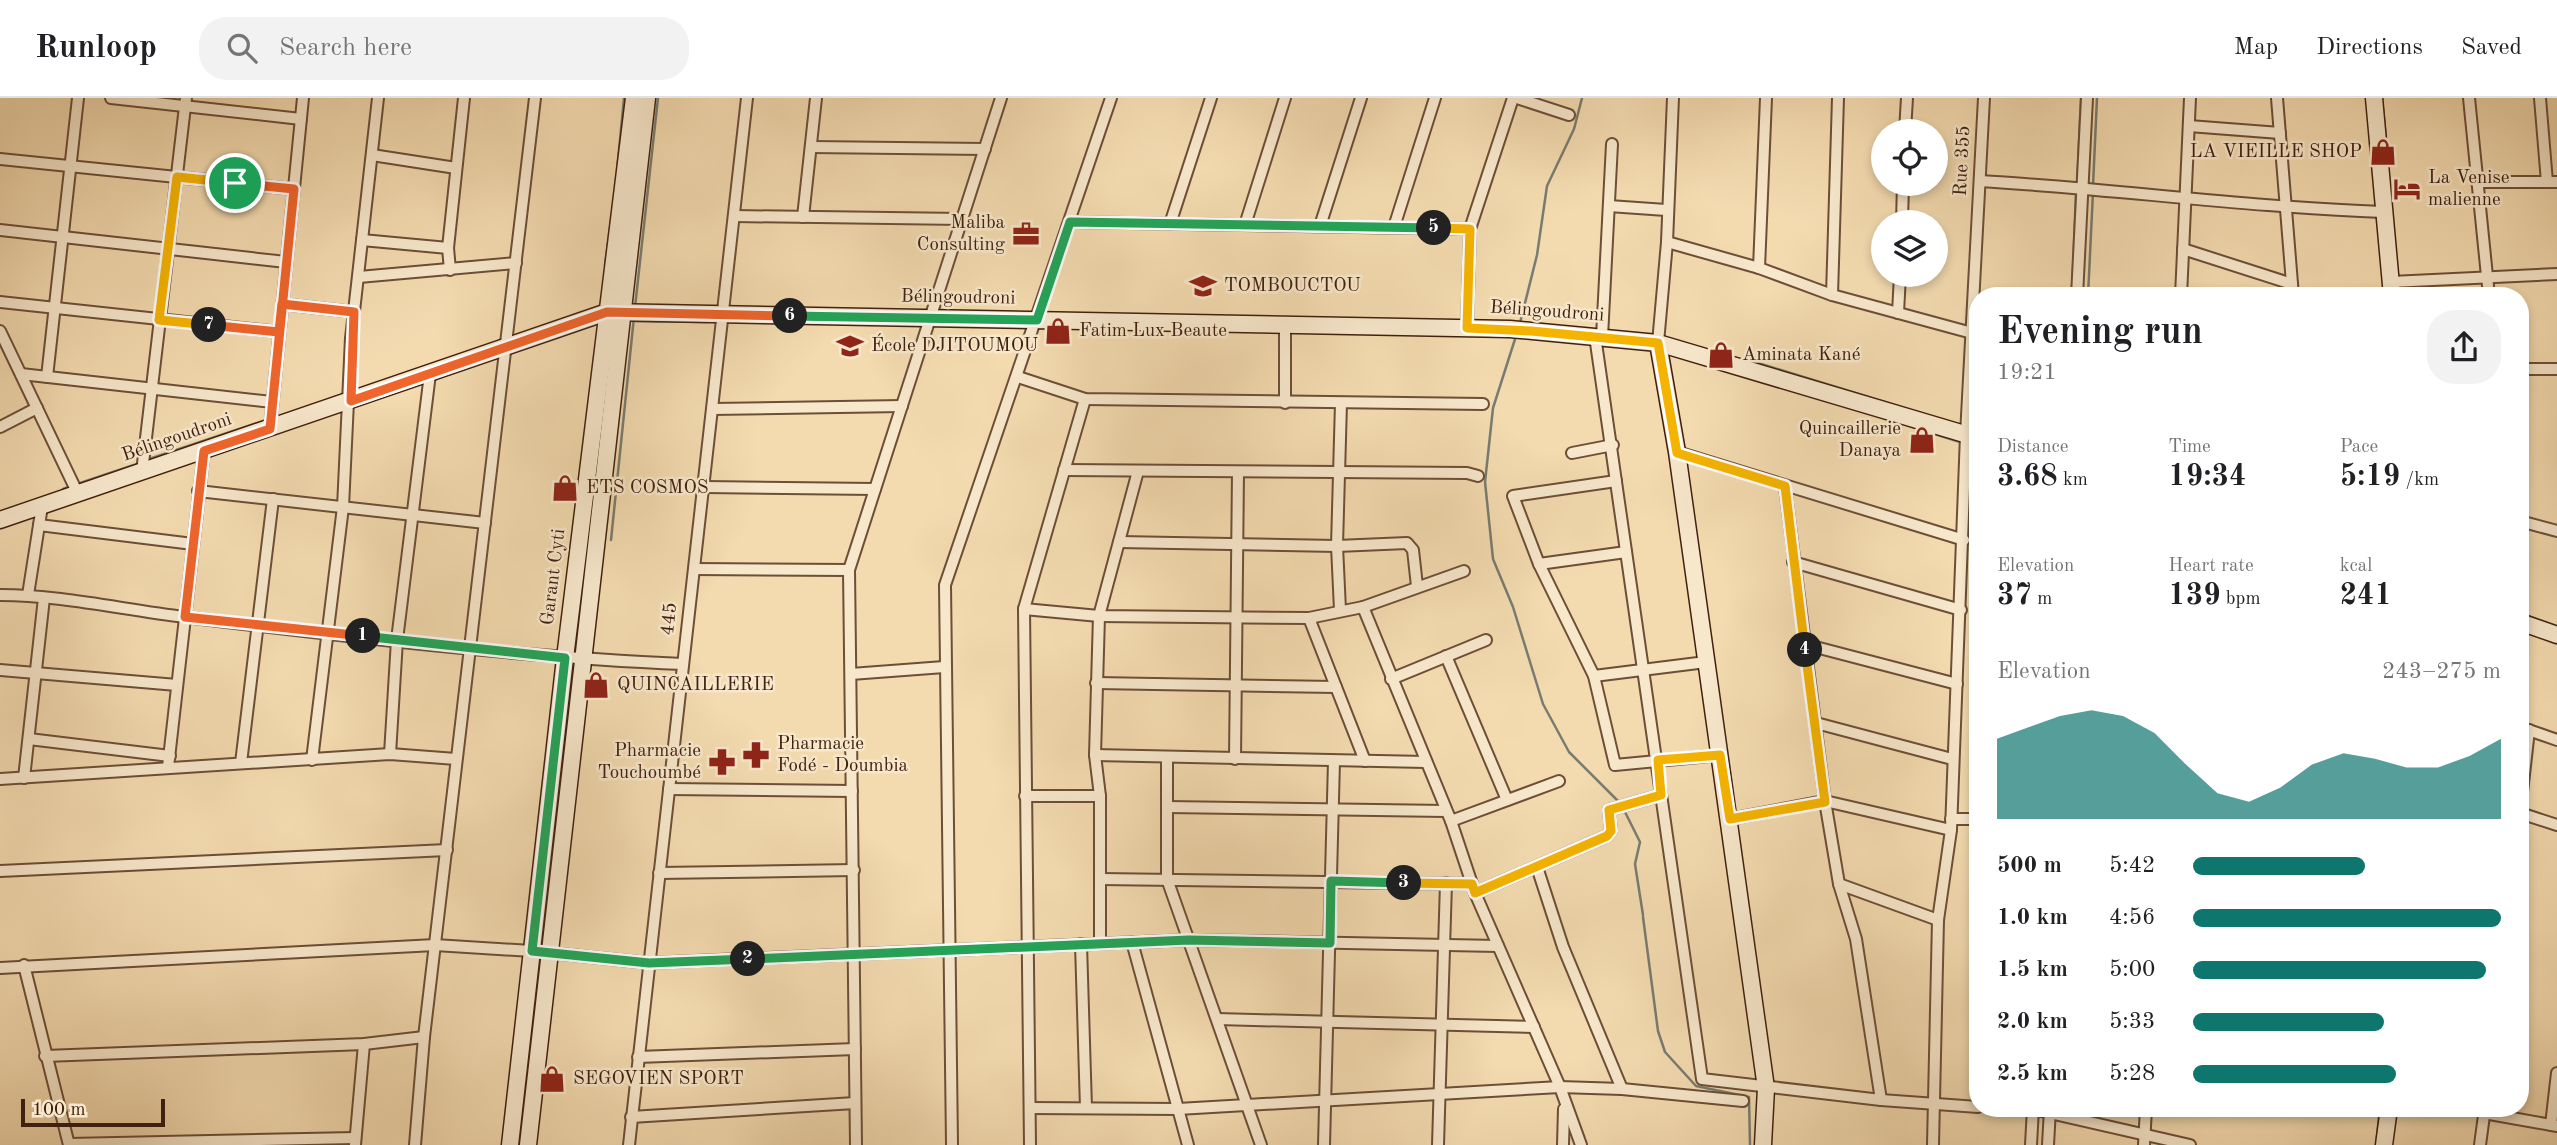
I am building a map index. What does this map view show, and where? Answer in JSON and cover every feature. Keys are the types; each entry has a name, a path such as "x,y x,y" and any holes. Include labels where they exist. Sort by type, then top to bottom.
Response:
{"street":[{"path":"47,377 78,98"},
{"path":"111,98 186,102 301,119"},
{"path":"270,429 303,98"},
{"path":"312,760 343,507 354,312 378,98"},
{"path":"450,270 448,248 464,98"},
{"path":"415,1145 424,1037 535,98"},
{"name":"Garant Cyti","path":"528,1145 583,660 634,98"},
{"name":"Garant Cyti","path":"510,1145 565,658 647,98"},
{"name":"445","path":"629,1145 747,98"},
{"path":"803,217 816,98"},
{"path":"856,1145 849,570 1001,98"},
{"path":"952,1145 945,585 1111,98"},
{"path":"1170,224 1211,98"},
{"path":"1245,225 1285,98"},
{"path":"1320,226 1362,98"},
{"path":"1394,227 1435,98"},
{"path":"1467,328 1470,229 1515,98 1569,115"},
{"path":"1673,98 1666,210 1667,242 1658,343 1677,453 1766,1088 1763,1145"},
{"path":"1759,268 1766,98"},
{"path":"1832,295 1838,98"},
{"path":"1906,119 1907,98"},
{"name":"Rue 355","path":"1974,287 1984,98"},
{"path":"2077,287 2087,98"},
{"path":"2181,287 2190,98"},
{"path":"2277,98 2292,287"},
{"path":"2374,98 2391,287"},
{"path":"2469,98 2487,287"},
{"path":"2477,182 2552,182 2540,98"},
{"path":"142,472 186,102"},
{"path":"2189,126 2280,133"},
{"path":"1612,144 1599,336 1616,481 1702,1079 1881,1100 1969,1106"},
{"path":"811,147 985,149"},
{"path":"372,155 457,167"},
{"path":"0,159 294,189"},
{"path":"1980,181 2081,187 2286,208 2383,212"},
{"path":"1609,206 1666,210"},
{"path":"734,216 962,219"},
{"path":"1070,222 1470,229"},
{"path":"0,230 286,262"},
{"path":"362,240 448,248"},
{"path":"1667,242 1759,268 1832,295 1969,332"},
{"path":"2183,249 2292,284"},
{"path":"359,277 516,264"},
{"path":"2407,287 2486,277 2557,274"},
{"path":"1898,313 1899,287"},
{"path":"0,302 279,332"},
{"path":"282,304 354,312"},
{"name":"Bélingoudroni","path":"1,522 614,312 1510,329 1599,336 1658,343 1969,436"},
{"path":"1285,325 1285,403"},
{"path":"0,331 4,348 21,374 78,494"},
{"path":"2529,369 2557,369"},
{"path":"21,374 272,402"},
{"path":"390,754 397,640 430,374"},
{"path":"1018,377 1085,399 1483,404"},
{"path":"1030,1145 1024,609 1085,399"},
{"path":"1340,610 1337,546 1341,403"},
{"path":"712,409 902,406"},
{"path":"0,427 37,408"},
{"path":"1572,453 1613,445"},
{"path":"169,762 204,451"},
{"path":"1677,453 1964,540"},
{"path":"1064,470 1467,473 1478,476"},
{"path":"1100,944 1100,796 1095,755 1099,615 1138,471"},
{"path":"1234,759 1238,472"},
{"name":"Rue 355","path":"1933,1145 1938,920 1951,824 1952,759 1969,476"},
{"path":"1616,481 1513,496 1539,564 1594,676 1615,765 1720,755"},
{"path":"1785,486 1825,802 1839,884 1856,939 1881,1100"},
{"path":"705,487 875,489"},
{"path":"198,491 485,523"},
{"path":"241,763 273,499"},
{"path":"28,595 42,506"},
{"path":"2529,523 2557,531"},
{"path":"39,525 193,544"},
{"path":"1119,542 1337,546 1407,543 1413,551 1417,586"},
{"path":"1539,564 1626,552"},
{"path":"1793,562 1961,611"},
{"path":"694,569 849,570"},
{"path":"1024,609 1099,615 1309,618 1363,607 1464,571"},
{"path":"0,595 28,595 185,617 583,660 683,664"},
{"path":"24,778 44,598"},
{"path":"1363,607 1449,816 1474,888 1560,1087 1581,1145"},
{"path":"1309,618 1366,761"},
{"path":"2529,625 2557,635"},
{"path":"1391,679 1486,640"},
{"path":"1804,644 1958,684"},
{"path":"1446,656 1507,800"},
{"path":"1594,676 1706,662"},
{"path":"850,674 944,667"},
{"path":"0,670 37,671 177,685"},
{"path":"1096,683 1336,687"},
{"path":"1815,723 1952,759"},
{"path":"2529,731 2557,740"},
{"path":"29,739 169,762"},
{"path":"0,779 169,762 241,763 390,754 456,758"},
{"path":"1095,755 1426,762"},
{"path":"1167,758 1167,878 1261,1145"},
{"path":"1324,1145 1334,761"},
{"path":"1167,807 1333,809 1449,816 1507,800 1559,781"},
{"path":"669,789 852,791"},
{"path":"1100,880 1167,878 1446,883 1474,888 1536,867 1607,836 1611,831 1609,810 1661,795"},
{"path":"1025,796 1100,796"},
{"path":"1730,819 1825,802 1951,824 1969,821"},
{"path":"2529,814 2557,825"},
{"path":"0,871 447,850"},
{"path":"1536,867 1563,947 1622,1089"},
{"path":"659,873 853,870"},
{"path":"1438,1145 1446,883"},
{"path":"1839,884 1938,920"},
{"path":"0,968 436,946 532,951 649,963 1189,940 1498,946"},
{"path":"1132,942 1188,1145"},
{"path":"1082,944 1086,1108"},
{"path":"24,965 69,1145 355,1142 364,1044"},
{"path":"1217,1019 1534,1027"},
{"path":"45,1056 364,1044 424,1037"},
{"path":"638,1057 855,1049"},
{"path":"2517,1117 2554,1125 2557,1073"},
{"path":"1030,1108 1178,1109 1560,1087 1622,1089 1743,1101"},
{"path":"1563,1145 1564,1102"},
{"path":"631,1117 855,1103"},
{"path":"2031,1145 2033,1117"},
{"path":"2048,1145 2050,1117"},
{"path":"2072,1117 2144,1140 2189,1145"},
{"path":"2144,1140 2145,1117"},
{"path":"2384,1145 2388,1117"},
{"path":"2480,1145 2483,1117"}],"waterway":[{"path":"617,171 624,98"},
{"path":"635,307 658,98"},
{"path":"1520,323 1537,255 1547,186 1574,129 1582,98"},
{"path":"2077,186 2081,98"},
{"path":"2093,186 2097,98"},
{"path":"2382,98 2386,140"},
{"path":"2072,287 2076,192"},
{"path":"2088,287 2093,192"},
{"path":"605,265 613,206"},
{"path":"611,540 634,317"},
{"path":"633,321 707,322"},
{"path":"1516,336 1493,408 1485,482 1493,559 1513,607 1543,704 1569,752 1620,803"},
{"path":"1745,359 1901,407"},
{"path":"146,460 266,420"},
{"path":"1903,424 1963,443"},
{"path":"77,484 140,463"},
{"path":"63,489 71,486"},
{"path":"2529,616 2557,626"},
{"path":"1623,808 1640,842 1635,864 1643,915"},
{"path":"1643,917 1658,1031 1665,1052 1696,1086 1749,1097 1750,1145"},
{"path":"2376,1145 2379,1117"}],"place":[{"name":"LA VIEILLE SHOP","path":"2383,152"},
{"name":"La Venise malienne","path":"2407,189"},
{"name":"Maliba Consulting","path":"1026,234"},
{"name":"TOMBOUCTOU","path":"1203,286"},
{"name":"Fatim Lux Beaute","path":"1058,331"},
{"name":"École DJITOUMOU","path":"850,346"},
{"name":"Aminata Kané","path":"1721,355"},
{"name":"Quincaillerie Danaya","path":"1922,440"},
{"name":"ETS COSMOS","path":"565,488"},
{"name":"QUINCAILLERIE","path":"596,685"},
{"name":"Pharmacie Fodé - Doumbia","path":"756,755"},
{"name":"Pharmacie Touchoumbé","path":"722,762"},
{"name":"SEGOVIEN SPORT","path":"552,1079"}],"route":[{"path":"235,183 177,177 159,320 279,332 282,304 354,312 351,338 351,401 607,312 1037,320 1070,222 1470,229 1467,328 1510,329 1658,343 1677,453 1785,486 1825,802 1730,819 1720,755 1658,760 1661,795 1609,810 1611,831 1607,836 1475,893 1472,884 1331,881 1330,943 1189,940 649,963 532,951 565,658 185,617 204,451 270,429 279,332 294,189 235,183"}]}
